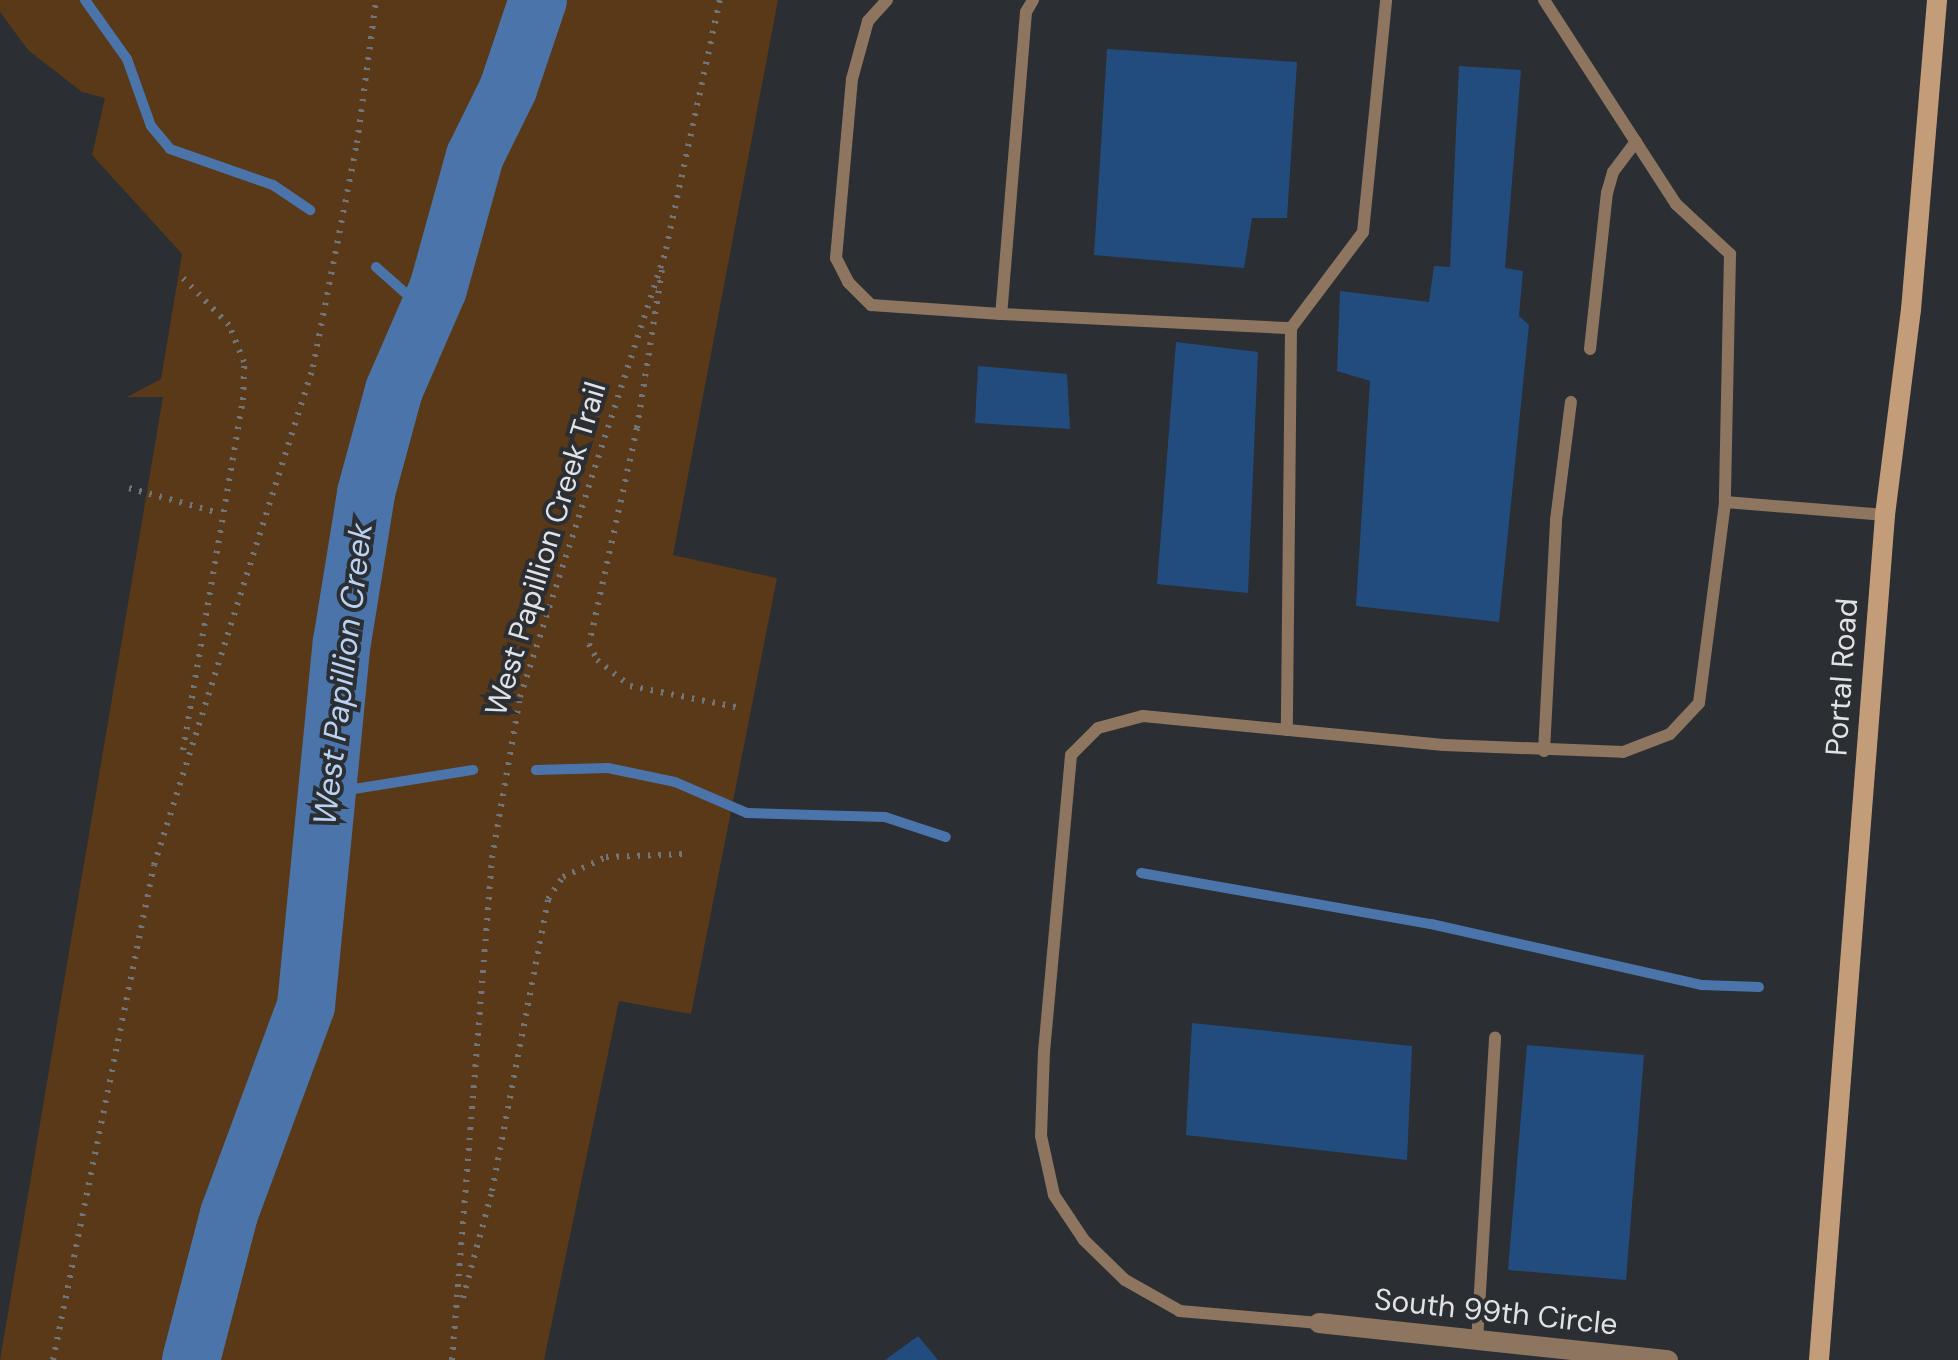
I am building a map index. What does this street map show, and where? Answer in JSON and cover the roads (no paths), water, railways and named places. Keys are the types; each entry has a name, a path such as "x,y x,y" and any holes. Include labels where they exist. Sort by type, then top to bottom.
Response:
{"main road":[{"name":"Portal Road","path":"1818,1360 1886,515 1937,0"}],"street":[{"name":"South 99th Circle","path":"1318,1323 1668,1360"}],"lane":[{"path":"887,0 868,21 852,79 836,258 848,282 871,306 1291,328"},
{"path":"1001,314 1026,12 1033,0"},
{"path":"1287,730 1291,328 1363,232 1386,0"},
{"path":"1318,1323 1180,1311 1125,1280 1084,1240 1054,1195 1042,1136 1071,755 1098,728 1143,716 1544,751 1623,752 1670,734 1699,703 1726,502 1730,254 1676,204 1544,0"},
{"path":"1590,348 1607,194 1613,172 1636,142"},
{"path":"1544,751 1556,520 1572,402"},
{"path":"1726,502 1886,515"},
{"path":"1477,1342 1495,1038"}],"waterway":[{"path":"85,0 127,59 151,126 170,149 273,185 310,210"},
{"name":"West Papillion Creek","path":"191,1360 229,1214 306,1006 342,642 366,493 394,390 438,289 475,156 508,89 538,0"},
{"path":"376,267 428,313"},
{"path":"536,770 608,768 675,782 747,813 885,817 946,837"},
{"path":"329,793 473,770"},
{"path":"1141,873 1431,924 1702,985 1759,987"}]}
